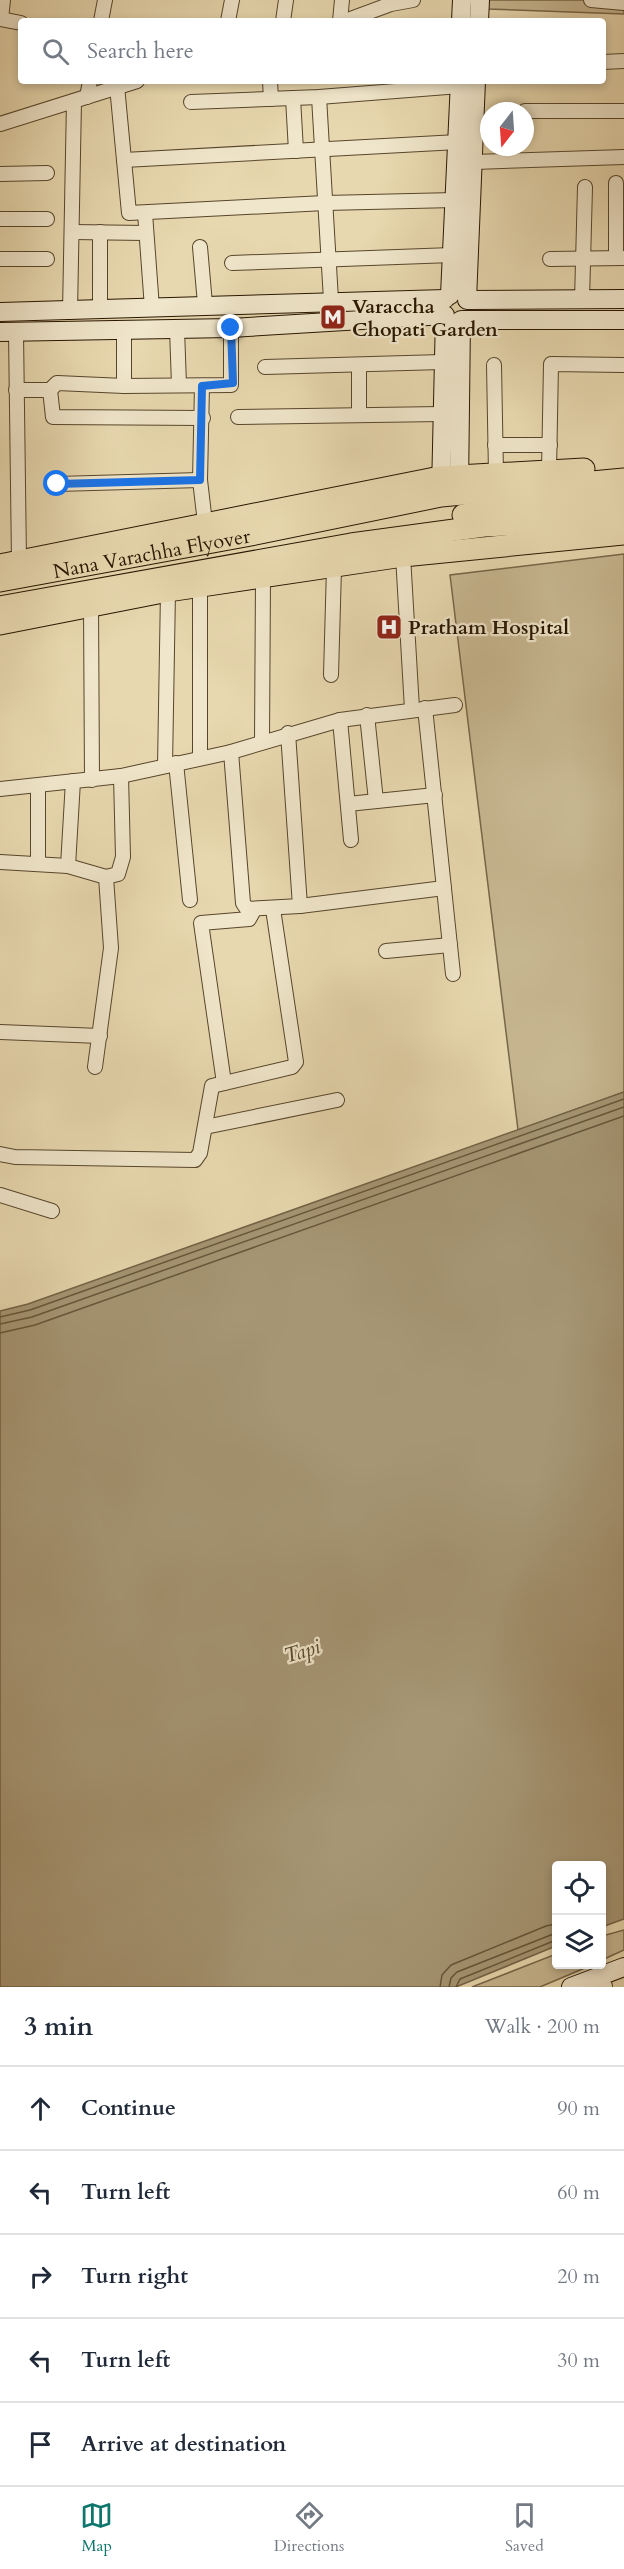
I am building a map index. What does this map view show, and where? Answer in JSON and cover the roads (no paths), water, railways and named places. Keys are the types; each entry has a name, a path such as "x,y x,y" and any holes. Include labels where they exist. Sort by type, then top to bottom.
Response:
{"main road":[{"path":"10,563 205,523 368,510 496,474 624,466"},
{"path":"302,514 450,486 624,478"},
{"path":"368,510 395,517 469,503 624,488"},
{"path":"351,544 380,528 515,508 624,499"},
{"name":"Nana Varachha Flyover","path":"0,581 251,535 302,514"},
{"path":"200,579 351,544 484,526 624,519"},
{"path":"200,579 263,578 453,549 624,534"},
{"name":"Nana Varachha Flyover","path":"0,607 200,579"},
{"path":"0,624 91,606 166,584"}],"street":[{"path":"3,0 1,19 18,22"},
{"path":"102,18 105,0"},
{"path":"229,18 232,0"},
{"path":"283,18 286,0"},
{"path":"340,18 342,0"},
{"path":"360,18 376,15 392,2 413,0"},
{"path":"461,18 462,0"},
{"path":"479,18 480,0"},
{"path":"591,0 624,3"},
{"path":"606,62 624,61"},
{"path":"70,312 80,99 88,84"},
{"path":"0,124 125,84"},
{"path":"270,84 271,99"},
{"path":"324,84 322,96 322,149 331,300"},
{"path":"191,102 322,96 380,87 444,84"},
{"path":"450,486 454,306 452,255 458,142 465,84"},
{"path":"466,84 480,109"},
{"path":"117,86 128,211 145,213 325,203 455,200"},
{"path":"293,98 296,151"},
{"path":"534,111 624,111"},
{"path":"450,486 441,414 442,362 454,306 480,118"},
{"path":"124,160 458,142"},
{"path":"474,162 624,157"},
{"path":"0,174 47,173"},
{"path":"550,259 620,258 616,183"},
{"path":"582,300 585,187"},
{"path":"145,213 152,308"},
{"path":"0,219 47,219"},
{"path":"72,232 146,233"},
{"path":"100,232 100,310"},
{"path":"200,247 205,304"},
{"path":"232,263 452,255"},
{"path":"0,260 47,259"},
{"path":"10,563 16,390 8,332 231,328 454,306 624,299"},
{"path":"0,312 70,312 331,300 454,306 624,320"},
{"path":"16,390 50,390 57,383 202,386 233,383 231,328"},
{"path":"177,329 179,386"},
{"path":"124,330 124,386"},
{"path":"266,367 442,362"},
{"path":"549,471 552,363 624,365"},
{"path":"358,365 359,415"},
{"path":"494,365 496,474"},
{"path":"202,386 200,480 205,523"},
{"path":"50,390 53,417 203,418"},
{"path":"238,417 441,414"},
{"path":"495,445 550,445"},
{"path":"57,484 200,480"},
{"path":"403,556 419,709 435,795 453,974"},
{"path":"332,675 334,568"},
{"path":"262,741 263,578"},
{"path":"200,579 200,758"},
{"path":"166,584 170,765 190,900"},
{"path":"91,606 92,780"},
{"path":"0,789 121,776 231,752 288,733 340,720 455,705"},
{"path":"367,716 376,801"},
{"path":"340,720 351,840"},
{"path":"288,733 300,906"},
{"path":"231,752 243,903 247,909 273,909 444,888"},
{"path":"0,862 68,866 106,877 118,874 123,857 121,776"},
{"path":"68,866 73,781"},
{"path":"38,786 38,864"},
{"path":"348,804 435,795"},
{"path":"95,1067 111,948 106,877"},
{"path":"0,1154 15,1157 190,1162 200,1153 211,1088 292,1067 296,1062 273,909"},
{"path":"224,1083 201,922 249,919 254,910"},
{"path":"386,951 450,945"},
{"path":"0,1032 100,1036"},
{"path":"205,1127 337,1100"},
{"path":"0,1195 52,1211"},
{"path":"571,1987 624,1967"}],"water":[{"name":"Tapi","path":"624,1092 624,1919 606,1926 606,1861 552,1861 552,1948 456,1987 0,1987 0,1311 28,1304"}],"place":[{"name":"Varaccha Chopati Garden","path":"333,317"},
{"name":"Pratham Hospital","path":"389,627"}]}
